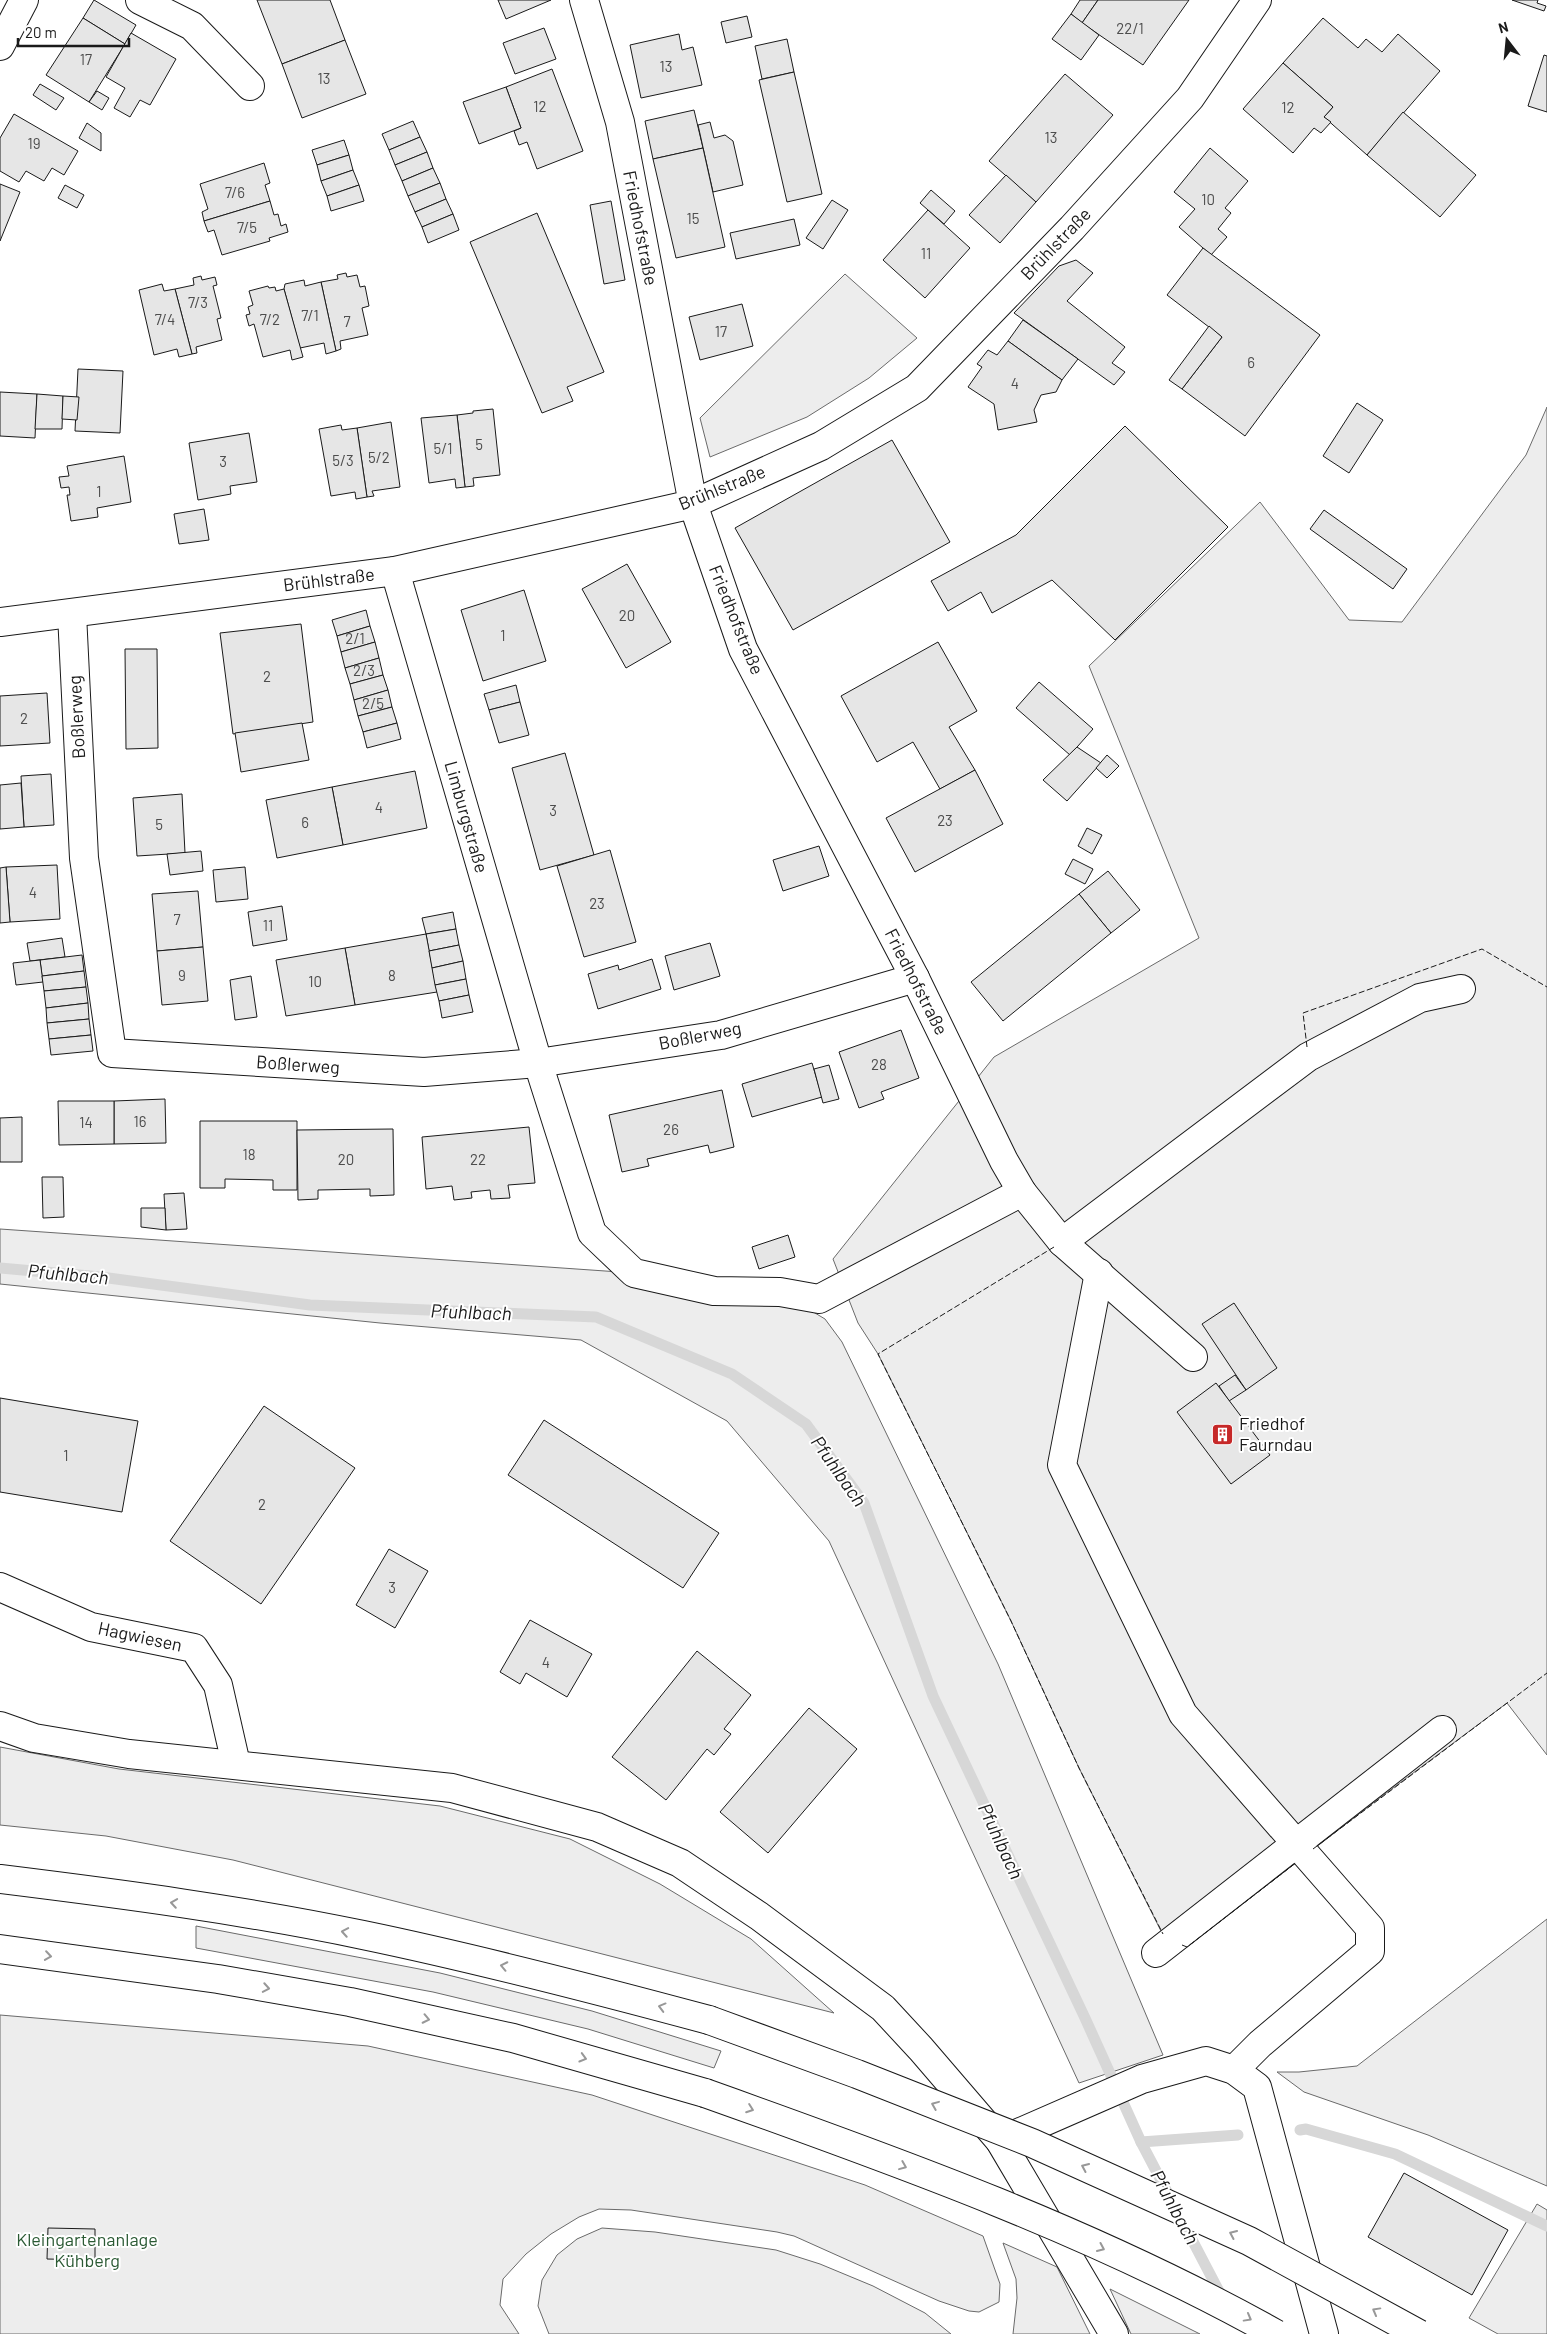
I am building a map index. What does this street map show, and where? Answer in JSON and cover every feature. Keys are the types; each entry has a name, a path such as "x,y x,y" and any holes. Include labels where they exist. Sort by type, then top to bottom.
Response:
{"main road":[{"path":"0,46 24,0"},
{"path":"140,0 192,26 250,86"},
{"name":"Friedhofstraße","path":"584,0 620,122 693,504 743,649 915,978 1004,1160 1022,1192 1062,1242 1193,1356"},
{"name":"Brühlstraße","path":"0,622 395,571 693,504 821,446 917,388 1072,228 1190,98 1257,0"},
{"name":"Limburgstraße","path":"395,571 538,1064 592,1232 634,1273 714,1291 780,1292 819,1298 1022,1192"},
{"name":"Boßlerweg","path":"72,614 84,858 112,1053 424,1072 538,1064 721,1035 915,978"},
{"path":"1062,1242 1308,1057 1420,998 1461,988"},
{"path":"1099,1274 1062,1466 1183,1714 1370,1928 1370,1952 1260,2044 1234,2070"},
{"name":"Hagwiesen","path":"0,1588 91,1627 194,1648 218,1684 236,1764"},
{"path":"0,1726 34,1738 129,1754 452,1788 596,1827 680,1863 759,1916 883,2008 1000,2141 1114,2334"},
{"path":"1156,1952 1442,1730"},
{"path":"0,1879 104,1892 361,1935 528,1971 709,2020 857,2074 1032,2143 1250,2241 1419,2334"},
{"path":"0,1949 218,1980 350,2002 513,2038 705,2093 847,2143 1022,2213 1205,2294 1276,2334"},
{"path":"1000,2141 1142,2079 1206,2062 1234,2070 1257,2087 1324,2334"}],"shaded area":[{"path":"845,274 917,338 869,378 807,417 710,457 700,418"},
{"path":"1547,407 1547,1755 1507,1703 1377,1800 1187,1947 1163,1935 1079,1768 1011,1621 878,1354 858,1323 833,1259 994,1057 1199,938 1089,666 1260,502 1349,620 1402,622 1526,455"},
{"path":"0,1229 634,1273 780,1292 825,1319 842,1342 998,1664 1163,2055 1079,2083 829,1541 727,1421 581,1340 380,1323 0,1284"},
{"path":"0,1747 119,1769 440,1806 570,1839 660,1884 751,1939 834,2013 233,1860 106,1836 0,1825"},
{"path":"1547,1919 1547,2186 1428,2135 1304,2092 1277,2072 1299,2072 1357,2066"},
{"path":"196,1926 440,1973 592,2011 721,2051 714,2068 588,2029 433,1992 196,1948"},
{"path":"0,2015 368,2046 592,2095 865,2185 983,2236 1000,2284 999,2302 979,2312 969,2311 939,2301 794,2236 777,2232 631,2210 599,2209 579,2217 551,2234 526,2254 503,2279 500,2305 519,2334 0,2334"},
{"path":"1537,2204 1547,2210 1547,2334 1498,2334 1469,2318"},
{"path":"602,2228 655,2232 776,2250 820,2264 873,2286 925,2313 951,2334 549,2334 538,2306 542,2280 557,2255 577,2239"},
{"path":"1003,2243 1057,2267 1090,2334 1013,2334 1017,2298 1016,2279"},
{"path":"1110,2289 1200,2334 1131,2334"}],"building":[{"path":"94,0 136,25 125,44 83,18"},
{"path":"257,0 330,0 345,40 282,64"},
{"path":"498,0 551,0 506,19"},
{"path":"1080,0 1098,0 1082,23 1071,14"},
{"path":"1098,0 1189,0 1143,65 1082,23"},
{"path":"1512,0 1538,0 1537,3 1546,6 1544,11"},
{"path":"1071,14 1099,35 1081,60 1052,39"},
{"path":"747,16 752,37 726,43 721,22"},
{"path":"83,18 125,44 89,102 46,75"},
{"path":"1323,18 1358,48 1366,39 1382,52 1398,34 1440,71 1367,155 1324,117 1333,107 1283,63"},
{"path":"544,28 556,59 515,74 503,43"},
{"path":"131,33 176,59 150,105 140,100 130,117 114,108 125,88 106,77"},
{"path":"679,34 682,50 693,47 702,85 641,98 630,45"},
{"path":"787,39 794,72 762,79 755,46"},
{"path":"345,40 366,94 302,118 282,64"},
{"path":"1544,55 1547,56 1547,112 1528,106"},
{"path":"1283,63 1333,107 1324,117 1331,122 1321,133 1314,128 1293,153 1243,109"},
{"path":"552,69 583,151 537,169 527,142 519,145 514,131 521,128 506,87"},
{"path":"794,72 822,194 787,202 759,80"},
{"path":"1065,74 1113,115 1036,202 989,161"},
{"path":"40,84 64,98 56,110 33,95"},
{"path":"506,87 521,128 479,144 463,102"},
{"path":"97,91 109,98 102,110 89,102"},
{"path":"694,110 703,148 653,159 645,121"},
{"path":"1403,112 1476,175 1440,217 1367,155"},
{"path":"14,114 78,151 64,175 52,168 44,181 26,171 19,182 0,171 0,138"},
{"path":"413,121 420,137 389,150 382,134"},
{"path":"710,122 714,138 725,135 733,141 743,185 713,192 698,125"},
{"path":"87,123 101,133 101,151 79,138"},
{"path":"420,137 427,152 395,165 389,150"},
{"path":"344,140 349,155 317,165 312,150"},
{"path":"703,148 725,247 676,258 653,159"},
{"path":"1210,148 1248,181 1225,208 1231,213 1218,229 1227,237 1211,255 1179,227 1195,209 1174,192"},
{"path":"427,152 433,168 402,181 395,165"},
{"path":"349,155 353,170 321,181 317,165"},
{"path":"264,163 270,183 265,185 270,201 204,221 202,212 208,209 200,184"},
{"path":"433,168 440,183 408,196 402,181"},
{"path":"353,170 359,185 327,196 321,181"},
{"path":"1006,175 1036,202 1000,243 969,215"},
{"path":"440,183 446,199 415,212 408,196"},
{"path":"0,184 20,192 0,241"},
{"path":"65,185 84,195 77,208 58,198"},
{"path":"359,185 364,201 331,211 327,196"},
{"path":"931,190 955,211 944,224 920,203"},
{"path":"446,199 453,214 422,227 415,212"},
{"path":"832,200 848,210 823,249 806,238"},
{"path":"270,201 274,215 278,214 281,226 286,224 288,232 269,238 270,241 222,255 214,230 208,232 204,221"},
{"path":"611,201 625,280 604,284 590,205"},
{"path":"928,210 970,248 925,298 883,260"},
{"path":"537,213 604,372 567,387 573,401 542,413 470,242"},
{"path":"453,214 459,230 428,243 422,227"},
{"path":"794,219 800,245 736,259 730,233"},
{"path":"1203,248 1320,335 1245,436 1182,389 1222,337 1167,295"},
{"path":"1076,260 1093,273 1067,301 1125,347 1112,363 1125,372 1114,385 1014,313 1059,266"},
{"path":"346,273 347,277 357,275 360,287 365,286 369,306 362,308 368,335 340,341 341,349 336,351 321,282 338,279 337,275"},
{"path":"201,276 202,280 215,277 217,285 213,286 221,318 217,319 222,340 196,347 197,353 192,354 175,289 194,285 193,278"},
{"path":"304,280 305,286 321,282 336,351 326,354 324,343 300,348 284,289 285,284"},
{"path":"162,284 164,291 175,289 192,354 179,357 177,349 154,355 139,290"},
{"path":"268,286 269,288 275,287 276,291 284,289 303,357 292,360 290,350 263,357 254,324 249,326 246,315 250,314 248,307 253,305 249,291"},
{"path":"742,304 753,346 700,360 689,317"},
{"path":"1023,320 1078,359 1062,380 1008,341"},
{"path":"1209,326 1222,337 1182,389 1169,380"},
{"path":"1008,341 1062,380 1056,392 1041,395 1034,410 1037,422 998,430 994,404 968,387 982,367 977,364 988,350 997,355"},
{"path":"78,369 123,371 120,433 75,431"},
{"path":"0,392 37,394 35,438 0,436"},
{"path":"37,394 63,396 62,429 35,429"},
{"path":"63,396 79,397 77,420 62,419"},
{"path":"1357,403 1383,420 1349,473 1323,456"},
{"path":"493,409 500,475 473,478 474,486 465,487 457,415"},
{"path":"457,415 465,487 456,488 455,479 429,483 421,418"},
{"path":"391,422 400,487 372,491 374,496 367,497 357,428"},
{"path":"341,425 342,430 357,428 367,497 356,499 355,492 331,496 319,429"},
{"path":"1125,426 1228,527 1115,640 1052,580 992,613 981,592 948,611 931,581 1016,535"},
{"path":"249,433 257,482 230,486 231,494 198,500 189,443"},
{"path":"892,440 950,542 793,630 735,528"},
{"path":"124,456 131,502 97,508 98,517 71,521 67,495 70,495 69,487 61,488 59,477 69,476 67,466"},
{"path":"204,509 209,540 179,544 174,514"},
{"path":"1324,510 1407,569 1393,589 1310,529"},
{"path":"627,564 671,642 626,668 582,589"},
{"path":"524,590 546,661 483,681 461,610"},
{"path":"366,610 370,626 337,636 332,620"},
{"path":"301,624 313,722 233,734 220,633"},
{"path":"370,626 375,642 341,652 337,636"},
{"path":"375,642 379,658 345,668 341,652"},
{"path":"938,642 977,711 949,727 975,770 940,789 913,742 877,762 841,696"},
{"path":"125,649 157,649 158,748 126,749"},
{"path":"379,658 383,675 350,684 345,668"},
{"path":"383,675 388,690 354,700 350,684"},
{"path":"1039,682 1093,729 1070,755 1016,708"},
{"path":"516,685 520,702 489,710 484,694"},
{"path":"388,690 392,707 358,716 354,700"},
{"path":"47,693 50,743 0,746 0,696"},
{"path":"520,702 529,735 499,743 489,710"},
{"path":"392,707 397,723 363,732 358,716"},
{"path":"302,723 309,760 241,772 235,733"},
{"path":"397,723 401,739 367,748 363,732"},
{"path":"1077,747 1101,763 1067,801 1043,780"},
{"path":"565,753 594,855 540,870 512,768"},
{"path":"1107,755 1119,766 1107,778 1096,768"},
{"path":"975,770 1003,824 915,872 886,818"},
{"path":"415,771 427,828 343,845 332,787"},
{"path":"51,774 54,825 24,827 21,776"},
{"path":"21,783 24,827 0,829 0,785"},
{"path":"332,787 343,845 277,858 266,800"},
{"path":"182,794 185,853 137,856 133,798"},
{"path":"1087,828 1102,835 1092,854 1078,846"},
{"path":"819,846 829,876 783,891 773,860"},
{"path":"610,850 636,942 584,957 557,866"},
{"path":"201,851 203,871 170,875 167,854"},
{"path":"1073,859 1093,869 1085,884 1065,874"},
{"path":"57,865 60,919 10,922 6,867"},
{"path":"6,867 10,922 0,923 0,868"},
{"path":"245,867 248,899 216,902 213,870"},
{"path":"1108,871 1140,910 1111,933 1079,894"},
{"path":"198,891 203,947 157,951 152,894"},
{"path":"1079,894 1111,933 1003,1021 971,982"},
{"path":"282,906 287,940 253,946 248,912"},
{"path":"453,912 456,929 426,934 422,918"},
{"path":"456,929 459,945 429,951 426,934"},
{"path":"426,934 437,992 355,1005 345,948"},
{"path":"62,938 65,957 30,961 27,943"},
{"path":"710,943 720,976 674,990 665,956"},
{"path":"459,945 463,961 432,968 429,951"},
{"path":"203,947 208,1001 162,1005 157,951"},
{"path":"345,948 355,1005 286,1016 276,960"},
{"path":"82,955 84,971 42,976 40,960"},
{"path":"652,959 661,989 598,1009 588,974 618,965 619,970"},
{"path":"40,960 43,982 16,985 13,963"},
{"path":"463,961 466,979 435,985 432,968"},
{"path":"84,971 86,987 44,991 42,976"},
{"path":"251,976 257,1017 235,1020 230,980"},
{"path":"466,979 469,995 439,1001 435,985"},
{"path":"86,987 88,1003 46,1008 44,991"},
{"path":"469,995 473,1012 442,1018 439,1001"},
{"path":"88,1003 89,1019 47,1023 46,1008"},
{"path":"89,1019 91,1035 49,1039 47,1023"},
{"path":"901,1030 919,1078 881,1092 884,1099 859,1108 839,1052"},
{"path":"91,1035 93,1051 51,1055 49,1039"},
{"path":"812,1063 822,1097 752,1117 742,1084"},
{"path":"829,1065 839,1099 823,1103 814,1069"},
{"path":"722,1090 734,1147 710,1153 708,1145 647,1159 649,1166 622,1172 609,1115"},
{"path":"165,1099 166,1143 114,1144 114,1101"},
{"path":"58,1101 114,1101 114,1144 59,1145"},
{"path":"22,1117 22,1162 0,1162 0,1118"},
{"path":"200,1121 297,1121 297,1190 273,1190 273,1180 225,1179 225,1188 200,1188"},
{"path":"529,1127 535,1183 508,1185 510,1198 491,1199 490,1190 471,1192 472,1198 454,1200 452,1186 426,1189 422,1137"},
{"path":"393,1129 394,1195 370,1196 370,1189 318,1190 318,1199 298,1200 297,1130"},
{"path":"42,1177 63,1177 64,1217 43,1218"},
{"path":"184,1193 187,1229 166,1230 164,1194"},
{"path":"141,1208 165,1208 166,1230 141,1227"},
{"path":"788,1235 795,1257 759,1269 752,1247"},
{"path":"1234,1303 1277,1368 1246,1390 1202,1324"},
{"path":"1235,1375 1246,1390 1229,1401 1219,1386"},
{"name":"Friedhof Faurndau","path":"1216,1383 1270,1455 1231,1484 1177,1412"},
{"path":"0,1398 138,1421 122,1512 0,1492"},
{"path":"264,1406 355,1468 261,1604 170,1541"},
{"path":"544,1420 719,1533 683,1588 508,1475"},
{"path":"389,1549 428,1571 395,1628 356,1605"},
{"path":"530,1620 592,1654 567,1697 526,1673 520,1684 500,1672"},
{"path":"697,1651 751,1695 724,1729 731,1734 714,1755 707,1749 666,1800 612,1757"},
{"path":"809,1708 857,1749 768,1853 720,1812"},
{"path":"1404,2173 1508,2230 1472,2295 1368,2237"},
{"path":"48,2228 95,2229 95,2260 47,2259"}],"waterway":[{"name":"Pfuhlbach","path":"0,1268 101,1277 310,1305 596,1317 732,1374 806,1424 864,1503 933,1696 1085,2018 1141,2142 1223,2299"},
{"path":"1300,2130 1306,2129 1395,2154 1547,2226"},
{"path":"1141,2142 1238,2135"}],"fence":[{"path":"1307,1047 1303,1013 1482,949 1547,987"},
{"path":"1054,1247 878,1354 1011,1621 1079,1768 1163,1934"},
{"path":"1313,1849 1547,1673"},
{"path":"1182,1945 1187,1947 1297,1862"}],"place":[{"name":"Friedhof Faurndau","path":"1223,1434"}],"park label":[{"name":"Kleingartenanlage Kühberg","path":"87,2250"}]}
